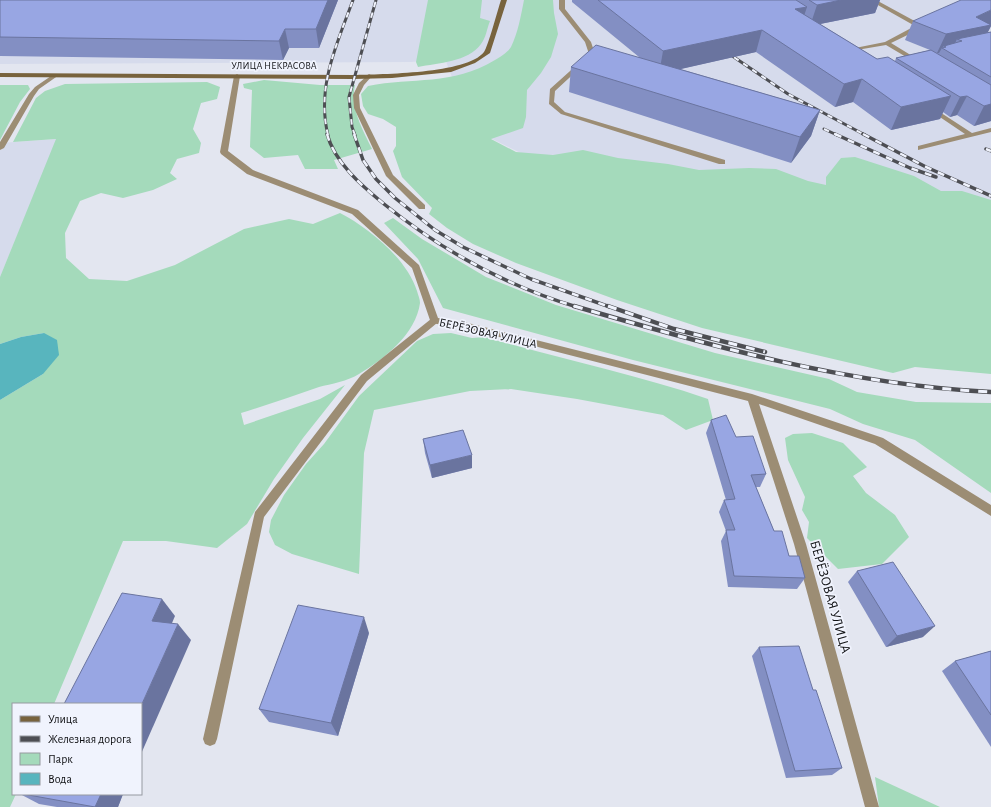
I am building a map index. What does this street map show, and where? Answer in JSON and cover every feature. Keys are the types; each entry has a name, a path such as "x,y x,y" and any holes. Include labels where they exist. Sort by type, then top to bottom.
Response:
{"main road":[{"name":"УЛИЦА НЕКРАСОВА","path":"0,75 392,76 450,70 473,62 487,53 504,0"}],"street":[{"path":"562,0 562,9 588,42 592,54 598,59"},
{"path":"872,0 920,27"},
{"path":"849,56 843,52 887,43 926,24"},
{"path":"887,43 928,68"},
{"path":"592,54 552,90 551,103 563,113 722,162"},
{"path":"916,60 923,59"},
{"path":"0,148 31,95 37,88 56,75"},
{"name":"БЕРЁЗОВАЯ УЛИЦА","path":"237,76 224,152 250,172 355,212 416,267 434,321 468,326 752,398 878,441 991,510"},
{"path":"368,76 361,84 356,94 357,108 390,176 422,207"},
{"path":"926,106 971,135"},
{"path":"921,148 991,130"},
{"path":"210,739 259,515 364,378 434,321"},
{"name":"БЕРЁЗОВАЯ УЛИЦА","path":"752,398 800,544 872,807"}],"shaded area":[{"path":"0,0 991,0 991,248 527,156 472,129 445,59 411,62 0,64"},
{"path":"57,139 0,277 0,143"}],"green space":[{"path":"428,0 482,0 480,18 490,21 483,42 475,50 461,58 443,63 418,67 416,62"},
{"path":"524,0 553,0 558,34 551,57 541,73 527,90 526,117 523,128 491,139 516,152 553,155 583,150 618,158 668,164 699,170 749,168 776,169 808,181 826,185 826,177 841,158 855,157 914,176 941,191 962,191 991,200 991,374 915,367 893,373 702,328 617,300 516,263 473,244 447,228 429,214 432,208 402,177 393,151 396,146 396,127 383,119 368,114 363,106 361,94 368,86 463,74 495,60 506,53 511,47 517,30"},
{"path":"264,80 320,85 355,85 354,102 358,118 372,149 334,160 338,169 305,169 298,155 264,158 250,147 252,90 244,88 243,84"},
{"path":"207,82 220,87 217,99 201,103 193,129 201,143 199,153 177,159 170,173 177,179 153,190 123,198 101,193 80,201 65,233 66,258 89,279 127,281 175,265 244,229 289,219 313,224 340,213 363,227 396,256 412,279 420,303 417,314 406,335 388,353 369,368 345,380 241,413 244,425 320,399 345,385 303,438 274,479 247,524 217,548 166,541 123,541 54,703 12,703 12,795 16,795 10,807 0,807 0,400 43,374 44,333 21,337 0,344 0,277 56,139 13,142 36,98 45,91 65,84"},
{"path":"0,85 28,85 30,89 20,102 0,140"},
{"path":"393,218 422,239 486,277 556,305 715,353 829,379 857,392 916,402 991,403 991,493 915,440 863,424 830,409 633,360 443,308 418,259 384,223"},
{"path":"451,333 472,338 485,337 625,374 708,399 713,420 686,430 663,415 577,399 511,389 470,391 374,410 364,453 359,574 292,554 275,545 269,532 271,520 284,495 359,396 417,341 433,334"},
{"path":"812,433 843,443 867,467 853,476 866,493 895,515 909,537 882,564 838,569 807,538 809,522 802,510 805,497 788,460 785,438 793,434"},
{"path":"875,777 940,807 879,807"}],"water":[{"path":"44,333 57,340 59,355 43,374 0,400 0,344 21,337"}],"building":[{"path":"0,0 328,0 316,29 285,29 279,41 0,37"},
{"path":"598,0 796,0 807,7 795,9 877,59 888,57 951,96 901,107 862,79 844,84 762,30 663,51"},
{"path":"809,0 841,0 817,5"},
{"path":"961,0 991,0 991,10 976,17 991,25 946,34 913,21"},
{"path":"991,32 991,77 942,48 946,47 944,46 962,41 957,39"},
{"path":"596,45 820,110 800,137 571,67"},
{"path":"931,50 991,85 991,104 984,106 967,96 960,97 896,58"},
{"path":"726,415 736,437 753,436 766,474 751,475 774,531 782,531 789,556 799,556 805,578 734,576 726,530 735,530 724,500 735,499 711,420"},
{"path":"463,430 472,455 430,465 423,439"},
{"path":"893,562 935,626 897,636 857,571"},
{"path":"122,593 162,599 152,621 178,624 142,704 65,703"},
{"path":"298,605 364,617 331,723 259,709"},
{"path":"799,646 813,690 816,690 842,768 795,771 759,647"},
{"path":"991,651 991,715 955,661"},
{"path":"29,795 101,795 95,807"}],"railway":[{"path":"328,135 325,117 326,83 335,49 353,0"},
{"path":"355,135 352,127 349,97 376,0"},
{"path":"725,51 788,94 865,135"},
{"path":"824,129 837,135"},
{"path":"327,134 336,155 358,182 384,204 428,237 476,265 525,289 575,306"},
{"path":"354,134 363,160 376,179 395,198 435,230 463,247 531,279 610,307"},
{"path":"835,134 910,168 936,177"},
{"path":"863,134 926,167 991,196"},
{"path":"986,149 991,151"},
{"path":"575,306 728,349 833,372 938,388 991,392"},
{"path":"608,306 674,329 765,352"}]}
